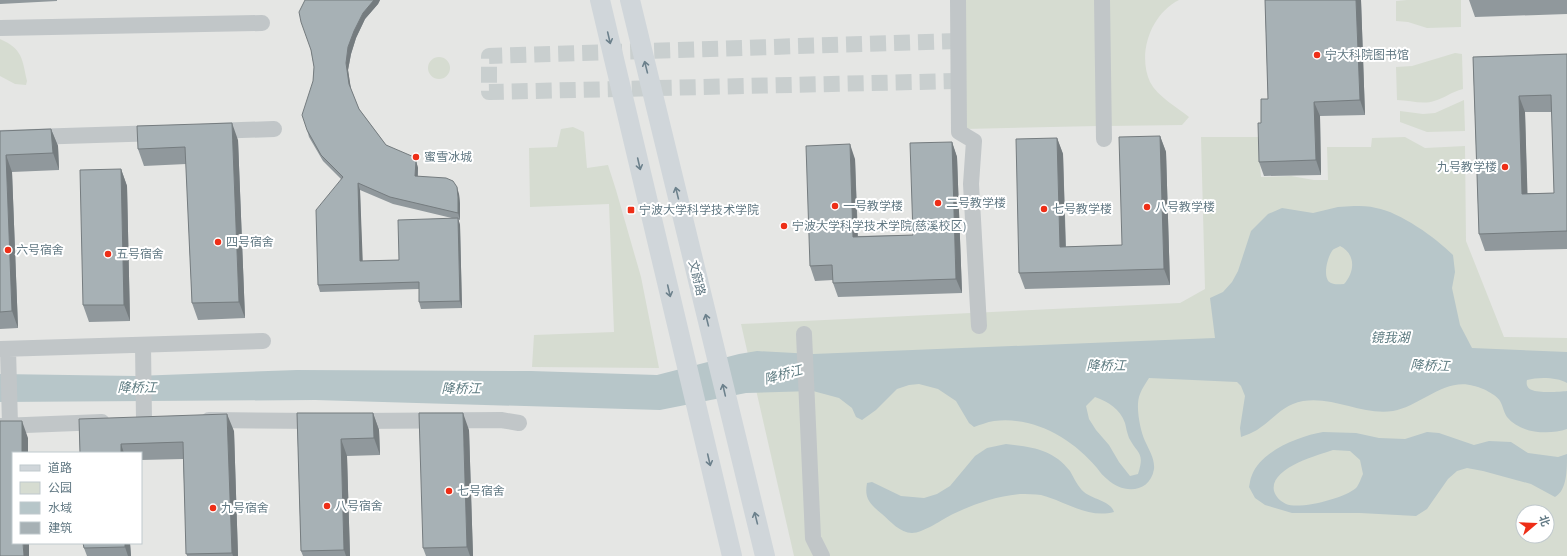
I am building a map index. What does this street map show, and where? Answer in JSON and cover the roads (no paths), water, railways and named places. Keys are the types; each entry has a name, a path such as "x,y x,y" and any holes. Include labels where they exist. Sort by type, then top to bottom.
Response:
{"main road":[{"path":"600,0 732,556"},
{"name":"文蔚路","path":"630,0 765,556"}],"street":[{"path":"958,0 959,132 974,141 971,184 979,326"},
{"path":"1102,0 1104,139"},
{"path":"0,28 262,23"},
{"path":"195,132 274,129"},
{"path":"0,138 172,133"},
{"path":"804,334 813,538 822,556"},
{"path":"143,345 138,420 5,425 4,349 264,341"},
{"path":"197,420 501,420 519,423"}],"water":[{"path":"1362,206 1386,210 1417,227 1437,241 1453,255 1455,272 1452,288 1460,325 1472,348 1567,352 1567,383 1553,379 1536,378 1527,380 1527,386 1532,390 1539,392 1567,391 1567,429 1552,432 1536,432 1520,427 1507,417 1500,401 1496,396 1481,388 1463,384 1453,385 1433,393 1413,404 1393,411 1371,411 1326,401 1303,401 1289,406 1257,430 1241,437 1240,428 1245,396 1241,386 1237,382 1149,378 1140,394 1138,411 1141,431 1153,458 1154,469 1147,483 1135,489 1127,489 1113,484 1104,477 1087,457 1076,447 1051,431 1023,422 1009,420 991,421 974,427 969,423 956,401 938,389 919,384 909,385 897,389 876,410 862,420 856,417 852,408 839,398 813,391 746,393 660,410 315,400 0,402 0,374 136,376 297,370 531,371 657,375 739,354 757,351 813,354 1215,338 1210,298 1223,292 1232,282 1238,271 1251,231 1268,214 1282,208 1313,213 1338,207","holes":["1340,246 1349,254 1352,269 1344,284 1334,284 1328,281 1326,268 1328,258 1332,251","1095,397 1105,401 1117,410 1123,418 1129,438 1141,457 1138,474 1130,476 1089,419 1086,406"]},
{"path":"1323,432 1356,433 1379,438 1405,439 1427,432 1439,433 1474,445 1489,441 1511,442 1528,453 1558,457 1567,454 1566,479 1562,490 1555,497 1531,484 1467,468 1457,471 1448,479 1427,509 1416,516 1360,513 1292,513 1265,505 1255,498 1249,487 1250,480 1257,466 1272,452 1282,446 1313,434","holes":["1333,450 1350,451 1360,460 1363,474 1357,487 1350,492 1322,502 1301,505 1286,504 1276,495 1274,491 1274,483 1287,469 1306,459"]},
{"path":"1006,444 1025,446 1041,450 1056,458 1070,471 1084,492 1109,505 1114,512 1104,514 1095,513 1041,495 1020,494 977,504 953,514 927,528 912,533 903,531 896,526 874,507 867,497 867,483 872,482 901,496 924,498 937,494 950,486 975,456 987,448"}],"tunnel":[{"path":"958,41 489,56 489,92 958,81"}],"place":[{"name":"宁大科院图书馆","path":"1317,55"},
{"name":"蜜雪冰城","path":"416,157"},
{"name":"九号教学楼","path":"1505,167"},
{"name":"二号教学楼","path":"938,203"},
{"name":"一号教学楼","path":"835,206"},
{"name":"八号教学楼","path":"1147,207"},
{"name":"七号教学楼","path":"1044,209"},
{"name":"宁波大学科学技术学院","path":"631,210"},
{"name":"宁波大学科学技术学院(慈溪校区)","path":"784,226"},
{"name":"四号宿舍","path":"218,242"},
{"name":"六号宿舍","path":"8,250"},
{"name":"五号宿舍","path":"108,254"},
{"name":"七号宿舍","path":"449,491"},
{"name":"八号宿舍","path":"327,506"},
{"name":"九号宿舍","path":"213,508"}],"water label":[{"name":"镜我湖","path":"1390,337"},
{"name":"降桥江","path":"1106,365"},
{"name":"降桥江","path":"1430,365"},
{"name":"降桥江","path":"783,374"},
{"name":"降桥江","path":"137,387"},
{"name":"降桥江","path":"461,388"}]}
